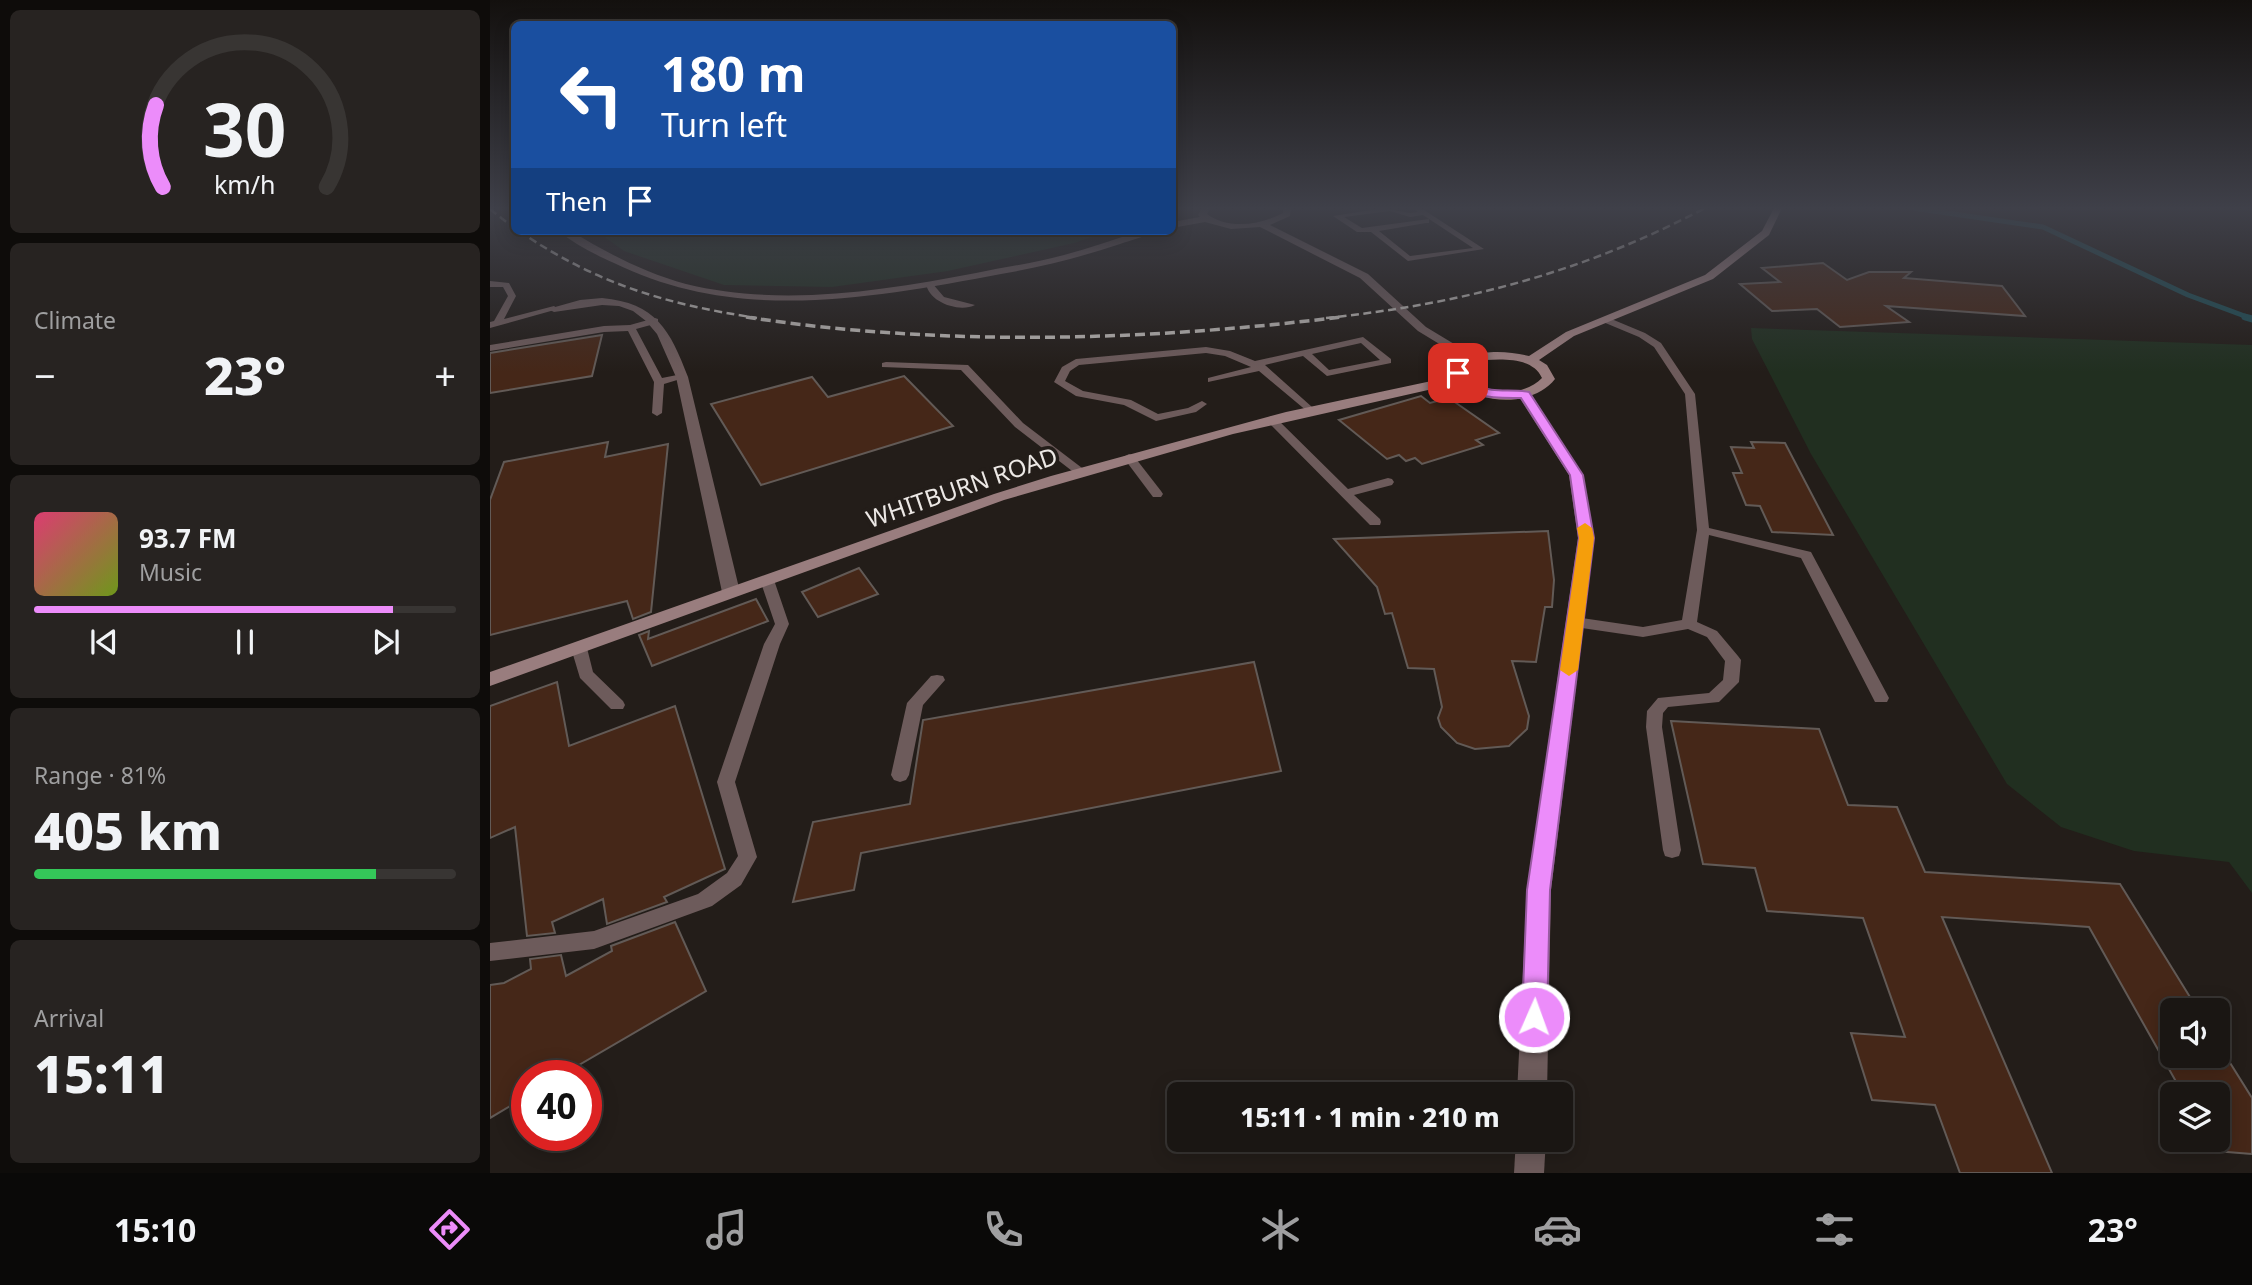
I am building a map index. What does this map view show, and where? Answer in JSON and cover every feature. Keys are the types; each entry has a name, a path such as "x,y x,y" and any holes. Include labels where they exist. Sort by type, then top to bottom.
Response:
{"main road":[{"path":"1530,360 1570,334 1709,277 1727,263"},
{"path":"1495,356 1530,360 1547,372 1549,379 1537,391 1524,394 1493,394 1467,386 1460,379 1460,368 1473,359 1495,356"},
{"name":"WHITBURN ROAD","path":"490,679 999,497 1080,471 1308,409 1460,379"}],"street":[{"path":"616,263 703,291 749,296 814,297 929,285 1040,263"},
{"path":"1338,263 1364,276 1422,329 1473,359"},
{"path":"554,309 612,300 639,310 655,321 671,344 682,377 731,592"},
{"path":"1524,394 1576,475 1586,538 1539,890 1532,1082"},
{"path":"1530,1173 1531,1152"}],"lane":[{"path":"490,284 506,285 512,296 493,325"},
{"path":"929,285 933,295 939,300 971,305"},
{"path":"493,325 554,309"},
{"path":"1606,320 1658,345 1690,394 1703,530 1689,624"},
{"path":"490,348 604,329 631,328 655,321"},
{"path":"631,328 659,382 656,413"},
{"path":"1212,380 1304,352 1363,340 1388,361 1326,373 1304,352"},
{"path":"1202,404 1192,410 1156,418 1128,402 1080,394 1059,382 1066,369 1076,362 1206,350 1227,353 1258,365 1308,409"},
{"path":"886,365 964,367 1020,425 1080,471"},
{"path":"659,382 682,377"},
{"path":"1271,419 1375,522"},
{"path":"1129,457 1157,494"},
{"path":"1346,493 1388,482"},
{"path":"1703,530 1806,555 1881,698"},
{"path":"490,952 594,940 705,900 734,879 748,856 726,782 772,644 782,624 767,580"},
{"path":"1575,622 1643,632 1689,624 1712,634 1733,660 1731,682 1713,698 1664,702 1654,711 1672,850"},
{"path":"579,648 586,674 617,705"},
{"path":"900,775 915,703 937,680"}],"green space":[{"path":"659,263 985,263 948,271 832,287 724,285"},
{"path":"1751,328 2252,345 2252,893 2229,862 2134,851 2061,827 2007,784 1811,454 1752,339"}],"building":[{"path":"1823,263 1847,280 1869,272 1911,272 1904,278 2002,286 2025,316 1886,306 1909,322 1840,327 1817,309 1772,311 1740,284 1780,282 1762,268"},
{"path":"602,335 592,376 490,393 490,353"},
{"path":"904,376 953,426 761,485 711,404 812,377 828,397"},
{"path":"1421,396 1430,403 1449,398 1499,433 1476,440 1483,445 1422,464 1415,458 1406,461 1399,455 1387,459 1339,420"},
{"path":"608,442 605,457 668,444 651,612 633,619 627,601 490,635 490,500 504,462"},
{"path":"1751,442 1785,443 1833,535 1772,532 1760,506 1746,505 1733,473 1742,473 1731,447 1754,448"},
{"path":"1548,531 1554,580 1552,607 1545,607 1536,662 1512,661 1529,716 1527,729 1509,746 1475,749 1457,743 1441,727 1438,718 1442,707 1434,669 1408,668 1392,613 1385,614 1377,587 1334,539"},
{"path":"859,568 878,594 818,617 802,592"},
{"path":"756,599 768,621 652,666 639,635 649,631 648,639"},
{"path":"1254,662 1281,771 861,853 854,890 793,902 813,822 910,804 923,720"},
{"path":"557,682 569,746 675,706 725,869 664,897 667,902 607,924 603,899 552,922 555,933 527,936 515,827 490,838 490,706"},
{"path":"1671,721 1819,729 1848,805 1897,807 1925,872 2120,884 2191,998 2160,998 2160,1053 2089,927 1942,917 2052,1173 1960,1173 1935,1105 1872,1100 1851,1033 1905,1037 1863,918 1767,911 1755,868 1703,864"},
{"path":"675,922 706,991 587,1060 511,1060 511,1106 490,1118 490,985 504,983 531,969 530,959 561,955 566,976 612,951 611,946"},
{"path":"2230,1063 2252,1098 2252,1154 2227,1152 2230,1152 2230,1082 2176,1082 2168,1068 2230,1068"}],"waterway":[{"path":"2119,263 2188,295 2250,318"},
{"path":"2245,317 2252,319"}],"railway":[{"path":"572,263 604,278 662,298 757,318"},
{"path":"1326,318 1426,304 1474,294 1580,263"},
{"path":"746,317 820,327 969,337 1193,331 1341,317"}],"slow traffic":[{"path":"1569,670 1586,538 1585,528"}],"route":[{"path":"1458,373 1467,386 1479,391 1524,394 1576,475 1586,538 1539,890 1534,1017"}]}
